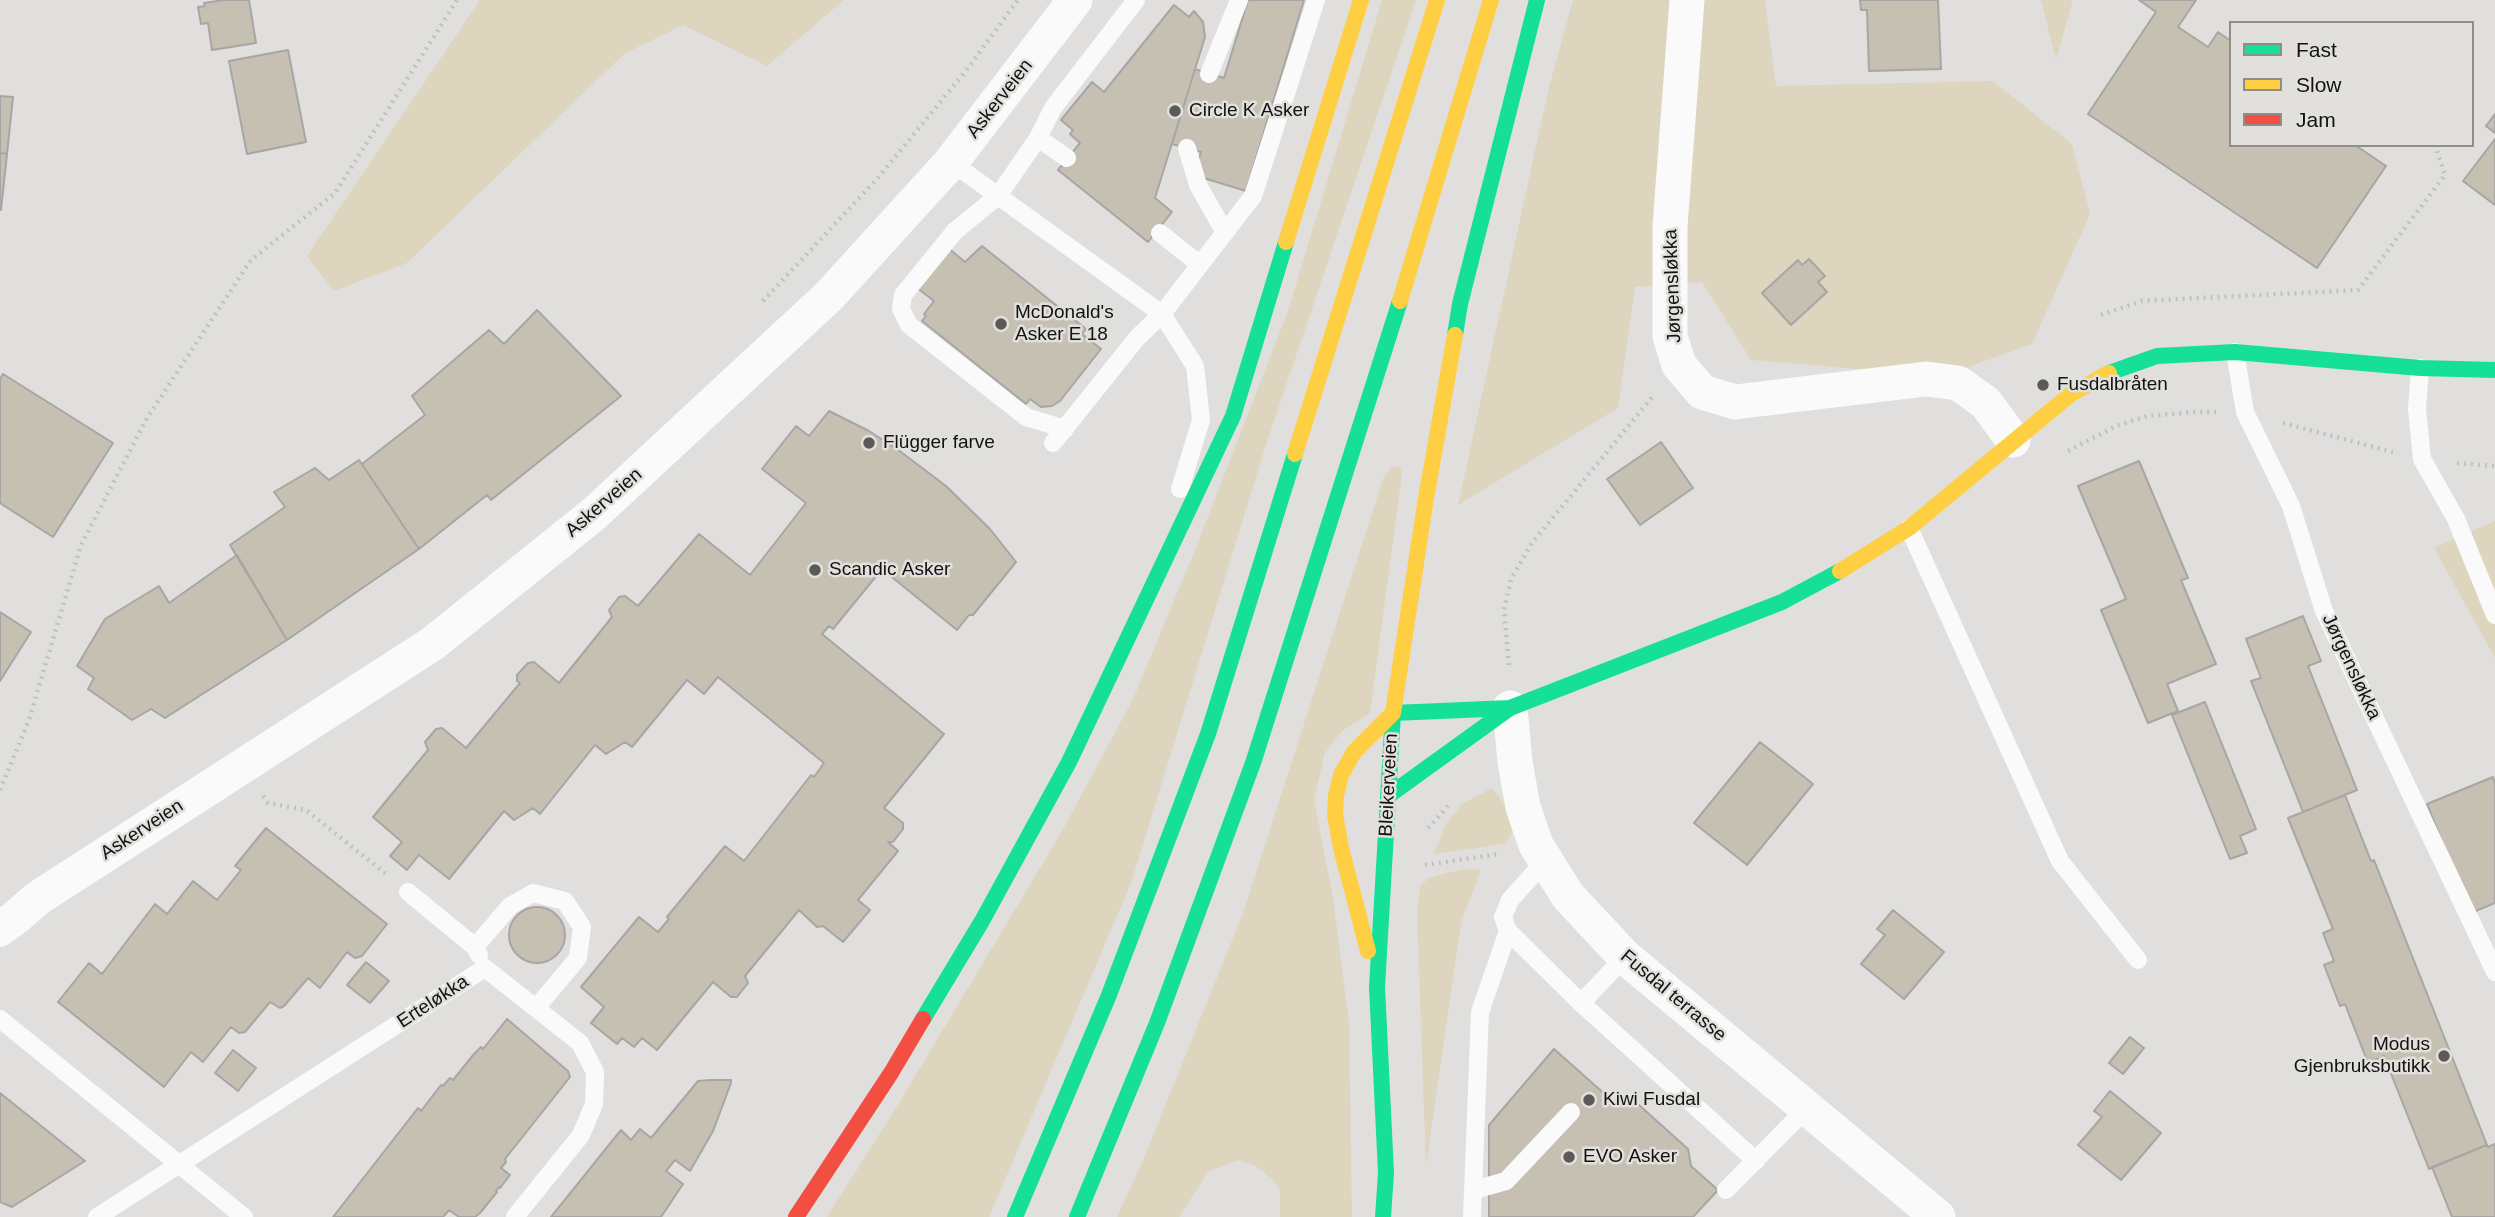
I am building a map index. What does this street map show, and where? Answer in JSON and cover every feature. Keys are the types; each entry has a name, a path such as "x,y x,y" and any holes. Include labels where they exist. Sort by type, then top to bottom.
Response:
{"main road":[{"path":"796,1217 891,1073 982,921 1069,762 1233,416 1361,0"},
{"path":"1015,1217 1109,995 1208,734 1437,0"},
{"path":"1077,1217 1157,1023 1253,763 1390,335 1491,0"},
{"path":"1510,708 1393,713 1426,498 1460,304 1537,0"},
{"path":"1388,796 1510,708 1782,602 1858,562 1909,528 2071,394 2118,368 2157,356 2235,352 2420,368 2495,370"},
{"name":"Bleikerveien","path":"1383,1217 1386,1173 1377,987 1393,713"},
{"name":"Bleikerveien","path":"1377,987 1341,848 1335,815 1336,796 1341,775 1354,752 1393,713"}],"street":[{"name":"Askerveien","path":"0,929 38,898 432,644 584,522 829,296 951,162 1075,0"},
{"name":"Jørgensløkka","path":"1687,0 1670,226 1670,335 1679,365 1702,392 1735,402 1927,379 1958,383 1986,403 2013,440"},
{"name":"Fusdal terrasse","path":"1510,708 1523,807 1541,853 1568,897 1625,957 1938,1217"},
{"name":"Askerveien","path":"0,907 38,898"}],"lane":[{"path":"1136,0 1053,108 1038,138 998,196 955,231 903,295 901,309 909,326 1026,417 1059,436 1137,338 1162,314 1253,196 1316,0"},
{"path":"1209,74 1239,0"},
{"path":"1038,138 1067,158"},
{"path":"1187,148 1198,185 1224,231"},
{"path":"951,162 1162,314 1195,366 1201,420 1152,583"},
{"path":"1160,233 1199,264"},
{"name":"Jørgensløkka","path":"2235,352 2245,412 2291,506 2324,611 2495,972"},
{"path":"2420,368 2417,409 2422,460 2456,519 2495,615"},
{"path":"1909,528 2060,861 2138,960"},
{"path":"1541,853 1510,900 1503,917 1508,931 1581,1003 1756,1161"},
{"path":"408,892 475,947 485,968"},
{"path":"475,947 510,906 533,893 565,901 582,927 578,958 536,1008"},
{"path":"1472,1217 1480,1012 1508,931"},
{"path":"1581,1003 1625,957"},
{"name":"Erteløkka","path":"97,1217 485,968 580,1043 595,1072 594,1104 581,1135 515,1217"},
{"path":"0,1019 244,1217"},
{"path":"1726,1190 1807,1108"},
{"path":"1474,1189 1506,1181 1571,1112"}],"path":[{"path":"0,790 29,720 81,545 147,418 251,260 335,193 457,0"},
{"path":"760,304 877,178 965,72 1018,0"},
{"path":"2101,315 2141,301 2358,290 2445,175 2436,147"},
{"path":"1510,708 1510,673 1504,610 1511,579 1532,544 1679,365"},
{"path":"2067,452 2116,426 2148,416 2193,412 2245,412 2422,460 2495,466"},
{"path":"263,796 268,803 306,810 408,892"},
{"path":"1420,837 1452,801"},
{"path":"1414,868 1490,856 1541,853"}],"shaded area":[{"path":"480,0 844,0 767,66 683,25 624,54 407,263 334,291 307,256"},
{"path":"1382,0 1416,0 1266,445 1131,883 989,1217 827,1217 899,1103 1061,833 1133,699 1197,545 1288,311"},
{"path":"1573,0 1765,0 1776,86 1993,81 2072,144 2090,214 2032,344 1943,376 1751,360 1702,282 1635,287 1618,408 1458,505 1548,91"},
{"path":"2041,0 2073,0 2056,60"},
{"path":"1400,466 1402,474 1370,713 1342,731 1325,753 1314,799 1333,898 1349,1022 1352,1217 1280,1217 1280,1190 1272,1179 1256,1166 1238,1160 1209,1171 1179,1217 1117,1217 1145,1156 1243,913 1384,476 1392,467"},
{"path":"2495,521 2495,658 2434,548"},
{"path":"1492,788 1511,812 1513,828 1510,837 1503,844 1434,854 1446,824 1462,804"},
{"path":"1465,869 1481,870 1461,923 1426,1166 1417,914 1420,886 1430,877"}],"building":[{"path":"249,0 256,43 212,50 208,23 201,24 198,7 205,6 204,3"},
{"path":"1248,0 1304,0 1246,191 1194,175 1201,152 1172,144 1195,69 1224,78"},
{"path":"1860,0 1938,0 1941,69 1869,71 1867,10 1861,10"},
{"path":"2139,0 2196,0 2178,27 2208,47 2218,32 2229,40 2229,147 2358,147 2386,166 2317,268 2088,114 2156,12"},
{"path":"1174,5 1189,17 1194,11 1203,22 1205,37 1155,198 1172,212 1148,242 1058,170 1080,143 1070,134 1073,130 1061,120 1092,82 1104,92"},
{"path":"288,50 306,142 247,154 229,61"},
{"path":"0,96 13,97 7,154 0,153"},
{"path":"2495,114 2495,133 2486,126"},
{"path":"2495,139 2495,205 2463,181"},
{"path":"0,153 7,154 1,210 0,210"},
{"path":"982,246 1086,329 1082,334 1101,349 1060,401 1052,406 1041,407 1030,399 1026,404 922,321 934,301 916,287 947,247 965,262"},
{"path":"1809,259 1825,276 1818,282 1827,292 1791,325 1762,293 1798,260 1802,265"},
{"path":"537,310 621,396 491,500 487,495 419,549 362,464 425,415 412,396 489,330 504,344"},
{"path":"3,374 113,443 53,537 0,503 0,379"},
{"path":"829,411 869,431 946,486 990,529 1016,562 973,615 969,615 957,630 882,569 833,629 829,626 822,634 944,734 884,808 903,823 903,829 893,842 888,842 898,851 858,900 870,910 843,942 823,926 817,927 799,910 745,976 748,983 737,997 731,997 713,982 657,1050 642,1038 634,1047 622,1038 617,1044 591,1023 604,1007 581,987 639,917 658,932 669,919 667,917 725,846 744,861 811,775 814,777 824,763 718,677 704,694 687,680 632,747 625,742 606,754 595,745 540,814 533,808 514,820 504,811 449,879 419,855 407,870 390,856 402,842 373,817 428,750 425,742 436,729 442,728 466,748 520,683 517,681 517,675 528,663 534,662 559,683 612,617 609,610 619,597 625,596 638,606 699,534 750,575 806,503 762,469 796,426 809,436"},
{"path":"1661,442 1693,488 1640,525 1607,479"},
{"path":"359,460 419,549 287,640 230,545 285,507 274,492 315,468 329,480"},
{"path":"2139,461 2188,578 2181,580 2216,664 2167,684 2178,711 2148,723 2101,610 2126,599 2078,486"},
{"path":"237,555 287,640 165,718 151,709 132,720 88,689 94,678 77,666 105,619 159,586 169,603"},
{"path":"0,612 31,632 0,681"},
{"path":"2303,616 2321,661 2308,666 2357,790 2303,812 2251,681 2261,678 2246,639"},
{"path":"2205,702 2256,829 2240,836 2247,853 2230,859 2172,715"},
{"path":"1760,742 1813,784 1747,865 1694,823"},
{"path":"2493,777 2495,903 2471,913 2427,804"},
{"path":"2345,795 2371,861 2374,860 2487,1145 2429,1169 2384,1056 2368,1063 2345,1004 2340,1006 2324,965 2334,961 2323,933 2333,929 2288,818"},
{"path":"266,828 387,924 362,956 355,958 347,952 320,988 308,978 284,1006 280,1008 270,1002 245,1032 239,1033 231,1027 203,1062 191,1052 164,1087 58,1002 89,963 102,974 155,904 167,914 193,881 217,900 241,870 235,866"},
{"path":"532,907 542,907 557,915 563,924 563,946 557,955 542,963 532,963 514,951 509,940 509,930 521,912"},
{"path":"1893,910 1944,952 1904,999 1861,964 1885,935 1877,929"},
{"path":"366,962 389,981 370,1003 347,985"},
{"path":"507,1019 568,1071 570,1077 505,1159 506,1162 501,1168 510,1175 480,1213 475,1217 459,1217 449,1210 443,1217 333,1217 418,1108 421,1111 441,1085 450,1078 453,1080"},
{"path":"2130,1037 2144,1048 2123,1074 2109,1063"},
{"path":"1554,1049 1617,1105 1639,1105 1688,1149 1691,1166 1718,1190 1693,1217 1489,1217 1489,1125"},
{"path":"233,1050 256,1068 238,1091 215,1073"},
{"path":"731,1080 731,1083 713,1131 690,1171 675,1160 666,1171 683,1184 661,1217 551,1217 621,1130 631,1140 640,1129 651,1138 698,1081"},
{"path":"2110,1091 2161,1133 2121,1180 2078,1145 2102,1117 2094,1111"},
{"path":"0,1093 85,1161 12,1207 0,1202"},
{"path":"2495,1144 2495,1217 2452,1217 2432,1167"}],"traffic: fast":[{"path":"1455,335 1460,304 1537,0"},
{"path":"923,1019 982,921 1069,762 1233,416 1286,242"},
{"path":"1077,1217 1157,1023 1253,763 1400,301"},
{"path":"2109,373 2157,356 2235,352 2420,368 2495,370"},
{"path":"1015,1217 1109,995 1208,734 1295,454"},
{"path":"1388,796 1510,708 1782,602 1840,571"},
{"path":"1393,713 1510,708"},
{"path":"1383,1217 1386,1173 1377,987 1393,713"}],"traffic: slow":[{"path":"1286,242 1361,0"},
{"path":"1295,454 1437,0"},
{"path":"1400,301 1491,0"},
{"path":"1393,713 1426,498 1455,335"},
{"path":"1840,571 1909,528 2071,394 2109,373"},
{"path":"1368,951 1341,848 1335,815 1336,796 1341,775 1354,752 1393,713"}],"traffic: jam":[{"path":"796,1217 891,1073 923,1019"}],"place":[{"name":"Circle K Asker","path":"1175,111"},
{"name":"McDonald's Asker E 18","path":"1001,324"},
{"name":"Fusdalbråten","path":"2043,385"},
{"name":"Flügger farve","path":"869,443"},
{"name":"Scandic Asker","path":"815,570"},
{"name":"Modus Gjenbruksbutikk","path":"2444,1056"},
{"name":"Kiwi Fusdal","path":"1589,1100"},
{"name":"EVO Asker","path":"1569,1157"}]}
